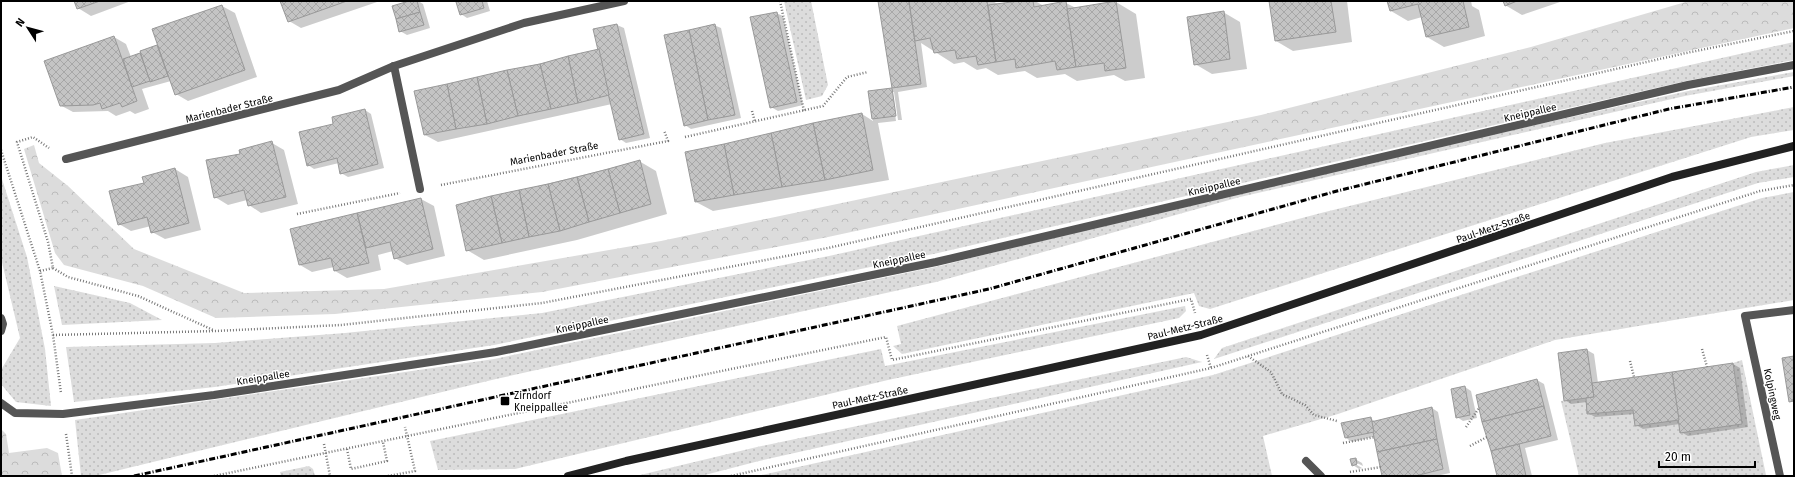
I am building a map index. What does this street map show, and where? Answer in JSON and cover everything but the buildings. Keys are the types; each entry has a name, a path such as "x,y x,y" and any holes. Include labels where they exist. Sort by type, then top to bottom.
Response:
{"street":[{"name":"Marienbader Straße","path":"66,159 339,90 394,66 524,23 624,1"},
{"name":"Kneippallee","path":"1,403 15,413 63,414 214,395 496,352 936,262 1688,85 1794,65"},
{"path":"394,66 420,189"},
{"name":"Paul-Metz-Straße","path":"568,476 626,461 1201,335 1672,177 1794,146"},
{"name":"Kolpingweg","path":"1780,476 1745,316 1794,310"},
{"path":"1,318 3,324 1,332"},
{"path":"1306,461 1322,476"}],"path":[{"path":"780,1 804,111"},
{"path":"53,335 216,331 341,324 542,303 828,248 1670,57 1794,31"},
{"path":"685,137 823,106 847,77 868,72"},
{"path":"752,111 755,122"},
{"name":"Marienbader Straße","path":"297,214 668,141 664,130"},
{"path":"66,159 33,137 17,142 48,242 54,268 68,277 138,296 216,331"},
{"path":"1,150 40,271 53,335 72,476"},
{"path":"730,476 1211,368 1760,191 1794,185"},
{"path":"40,271 54,268"},
{"path":"214,476 886,337 892,360 1190,299 1195,313"},
{"path":"1702,349 1707,367"},
{"path":"1206,352 1211,368"},
{"path":"1248,356 1271,372 1282,394 1305,405 1314,415 1337,421"},
{"path":"1630,361 1634,377"},
{"path":"1466,427 1479,408"},
{"path":"388,476 415,471 405,427"},
{"path":"1343,443 1375,437"},
{"path":"1470,446 1487,437"},
{"path":"347,449 351,468 387,461 383,442"},
{"path":"324,444 330,476"},
{"path":"1350,472 1380,467"},
{"path":"237,472 238,476"}],"green space":[{"path":"784,1 811,1 828,85 822,96 806,100"},
{"path":"1689,1 1794,1 1794,28 828,237 542,292 335,314 216,318 143,286 64,265 55,253 24,149 34,145 39,163 68,186 134,249 244,293 384,289 661,241 1261,115 1531,47"},
{"path":"1794,42 1794,60 1686,81 938,253 494,345 215,387 74,402 66,347 215,343 345,333 542,313 829,256"},
{"path":"1794,72 1794,76 1685,96 1240,197 936,282 496,379 95,476 81,476 75,420 494,359 940,266 1233,192 1688,91"},
{"path":"1794,107 1794,130 1751,137 1210,309 1199,306 1194,293 902,354 893,346 901,344 897,326 1321,213 1605,143"},
{"path":"1794,165 1794,177 1758,183 1214,359 1222,348 1756,172"},
{"path":"1,176 27,257 45,349 51,406 16,402 1,384 1,370 20,338 1,258"},
{"path":"1794,192 1794,300 1555,340 1338,414 1263,436 1272,476 757,476 1213,375 1762,198"},
{"path":"54,286 130,303 162,320 62,325"},
{"path":"1185,306 1186,311 1179,318 888,380 515,469 438,470 430,441 881,349 885,366"},
{"path":"1186,357 1202,362 759,461 701,476 636,476 757,447"},
{"path":"1742,360 1766,475 1579,476 1561,401 1586,398 1588,414 1633,410 1679,420 1742,424 1733,363"},
{"path":"1,429 6,434 9,453 47,448 58,453 62,476 1,476"},
{"path":"309,466 313,469 315,476 281,476 280,472"}],"railway":[{"path":"134,476 989,289 1337,191 1669,109 1794,87"}],"place":[{"name":"Zirndorf Kneippallee","path":"505,401"}]}
